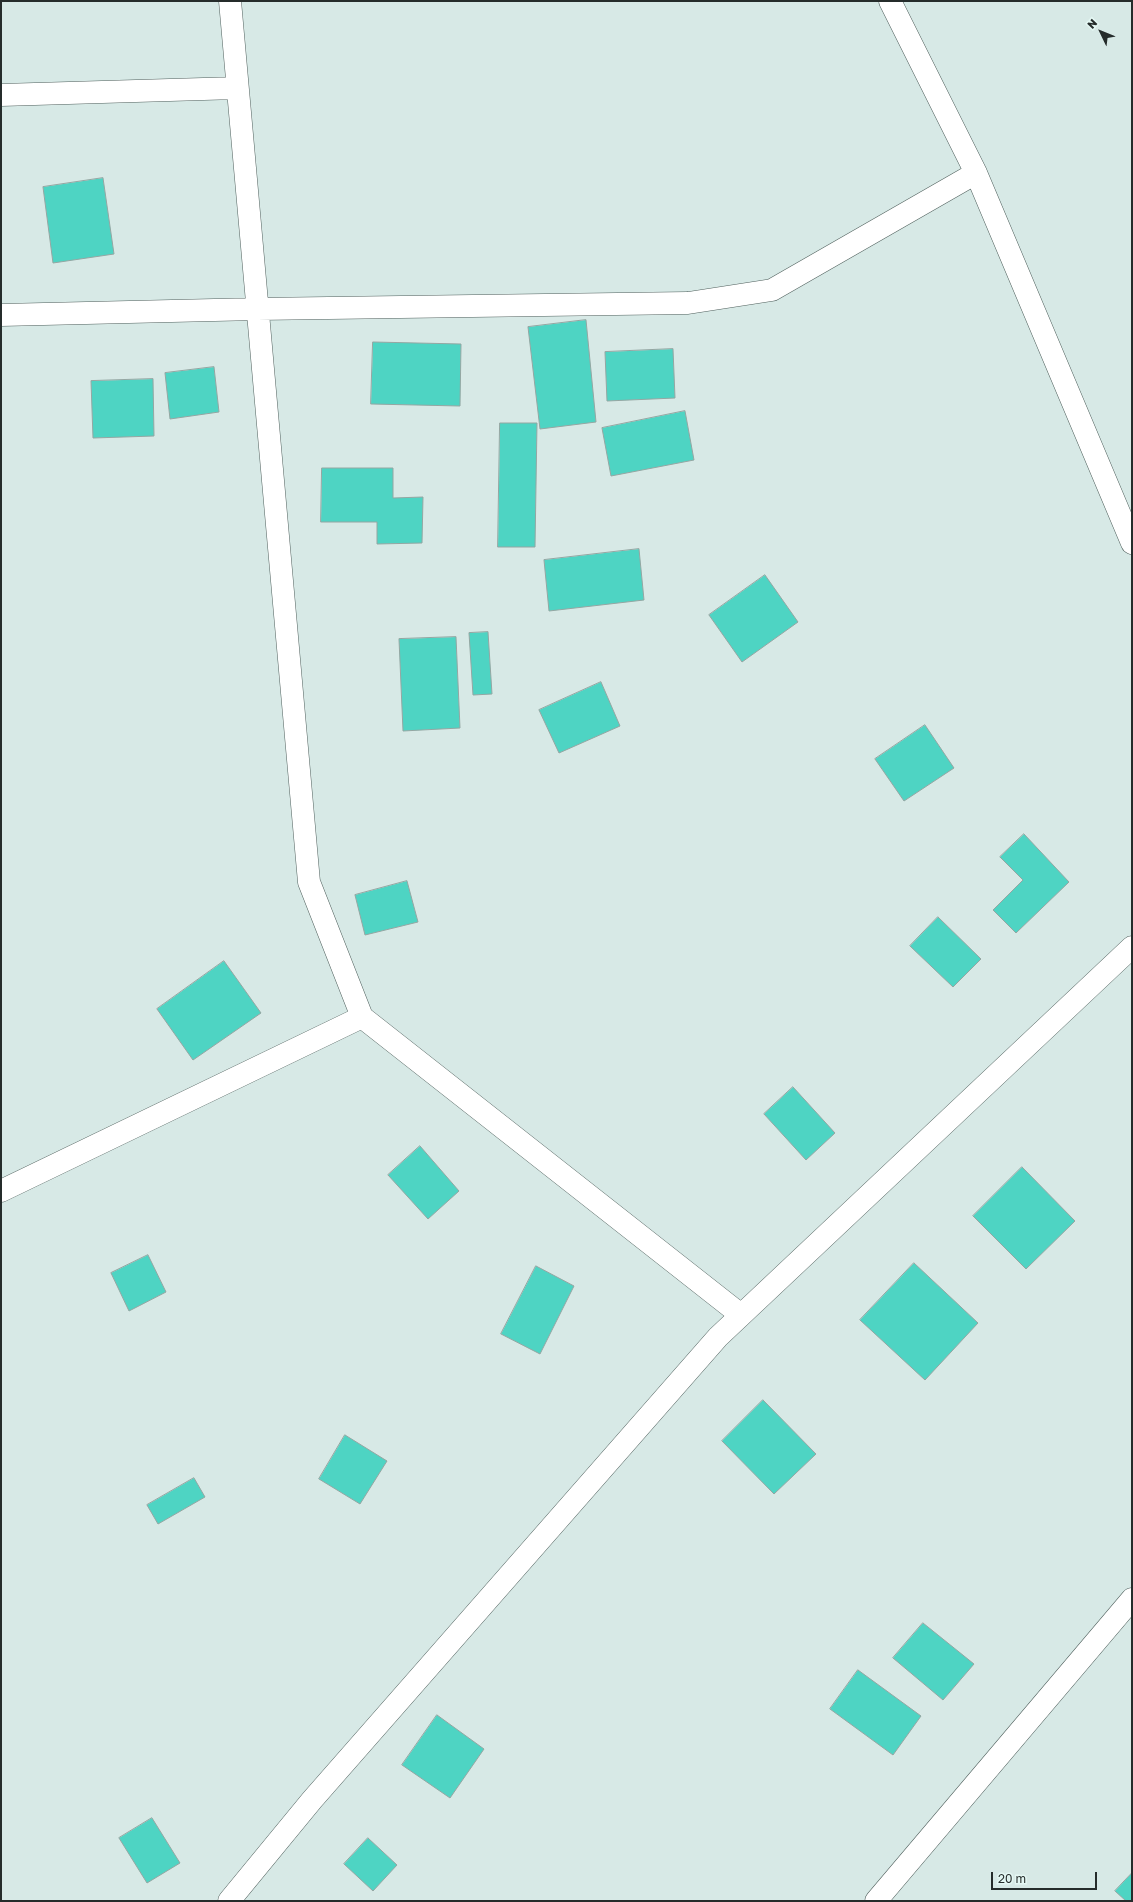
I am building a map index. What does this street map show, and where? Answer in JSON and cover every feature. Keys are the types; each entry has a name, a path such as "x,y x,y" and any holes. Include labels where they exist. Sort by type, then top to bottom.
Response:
{"street":[{"path":"230,1 309,882 362,1017 741,1315"},
{"path":"890,1 976,173 1132,543"},
{"path":"1,94 237,88"},
{"path":"1,314 688,303 772,290 976,173"},
{"path":"229,1901 312,1800 718,1337 1132,947"},
{"path":"1,1191 362,1017"},
{"path":"876,1901 1132,1599"}],"building":[{"path":"103,178 114,254 53,263 43,187"},
{"path":"586,320 596,422 540,429 528,327"},
{"path":"373,342 461,344 460,406 371,404"},
{"path":"673,349 675,398 607,401 605,352"},
{"path":"214,367 219,412 170,419 165,373"},
{"path":"153,379 154,436 93,438 91,381"},
{"path":"685,411 694,460 611,476 602,428"},
{"path":"500,423 537,423 535,547 498,547"},
{"path":"322,468 393,468 393,498 423,497 422,543 377,544 377,522 321,522"},
{"path":"639,549 644,600 549,611 544,560"},
{"path":"765,575 798,622 742,662 709,615"},
{"path":"488,632 492,694 473,695 469,633"},
{"path":"456,637 460,728 403,731 399,639"},
{"path":"601,682 620,726 559,753 539,710"},
{"path":"925,725 954,768 904,801 875,759"},
{"path":"1024,834 1069,882 1016,933 993,910 1023,880 1000,857"},
{"path":"407,881 418,922 365,935 355,895"},
{"path":"938,917 981,959 953,987 910,946"},
{"path":"224,961 261,1013 193,1060 157,1009"},
{"path":"793,1087 835,1133 806,1160 764,1114"},
{"path":"420,1146 459,1191 428,1219 388,1175"},
{"path":"1022,1167 1075,1221 1026,1269 973,1216"},
{"path":"148,1255 166,1292 129,1311 111,1273"},
{"path":"914,1263 978,1323 925,1380 860,1320"},
{"path":"536,1266 574,1286 540,1354 501,1334"},
{"path":"763,1400 816,1454 774,1494 722,1441"},
{"path":"345,1435 387,1461 360,1504 319,1479"},
{"path":"194,1478 205,1497 158,1524 147,1505"},
{"path":"923,1623 974,1664 943,1700 893,1658"},
{"path":"858,1670 921,1716 893,1755 830,1709"},
{"path":"437,1715 484,1749 450,1798 402,1765"},
{"path":"152,1818 180,1863 147,1883 119,1838"},
{"path":"368,1838 397,1865 373,1891 344,1864"},
{"path":"1132,1873 1132,1901 1126,1901 1115,1891"}]}
